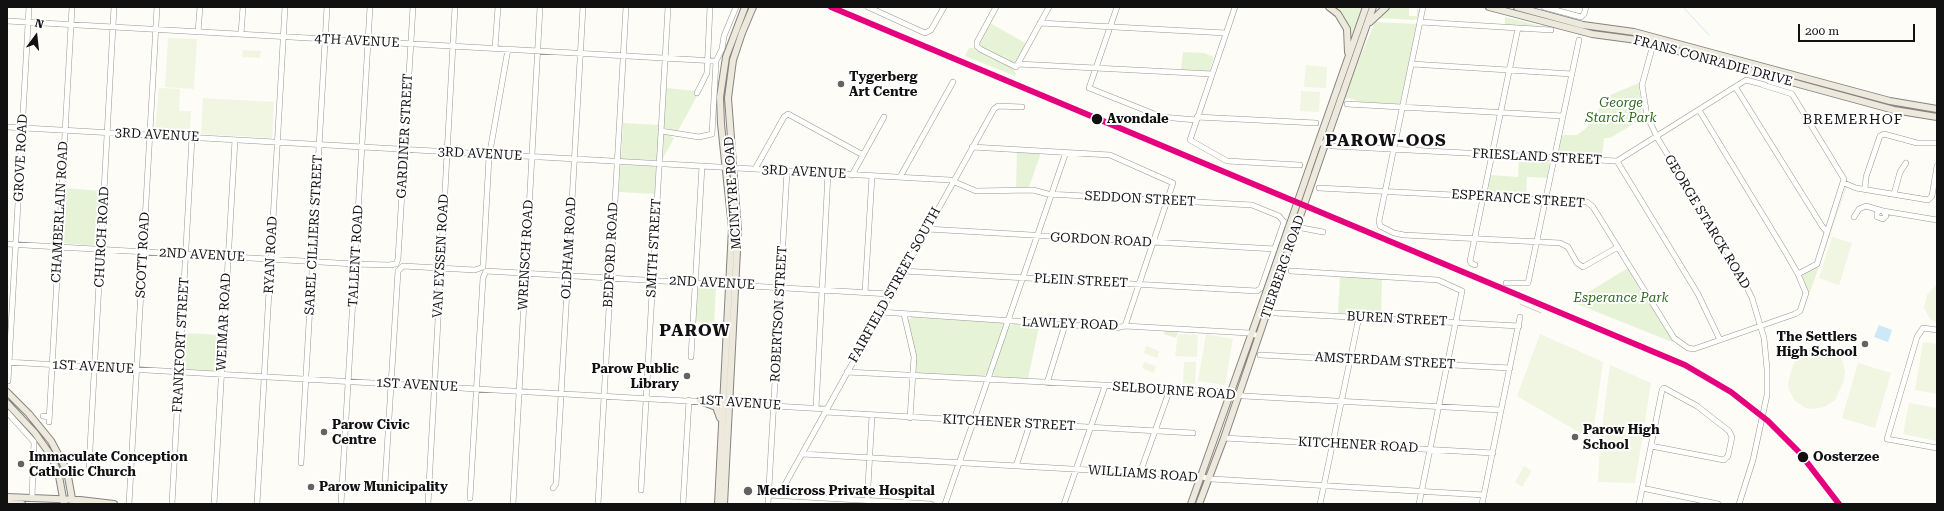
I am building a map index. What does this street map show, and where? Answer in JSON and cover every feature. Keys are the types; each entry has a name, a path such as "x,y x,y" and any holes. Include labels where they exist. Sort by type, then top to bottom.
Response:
{"main road":[{"name":"MCINTYRE ROAD","path":"730,168 721,124 721,86 730,44 745,7"},
{"path":"1329,7 1341,18 1346,29 1347,60"},
{"name":"TIERBERG ROAD","path":"1191,504 1202,477 1366,7"},
{"name":"TIERBERG ROAD","path":"1199,504 1224,438 1373,7"},
{"path":"1368,24 1386,7"},
{"name":"FRANS CONRADIE DRIVE","path":"1489,7 1592,34 1629,38 1653,44 1894,110 1937,116"},
{"name":"FRANS CONRADIE DRIVE","path":"1517,7 1583,25 1634,32 1655,37 1890,100 1937,109"},
{"name":"MCINTYRE ROAD","path":"724,504 726,403 733,284 728,111 729,82 736,49 753,8"},
{"path":"7,392 29,414 51,441 67,471 73,502"},
{"path":"700,401 716,408 722,426"},
{"path":"7,403 46,447 59,476 64,502"},
{"name":"MCINTYRE ROAD","path":"718,504 722,426 726,403"},
{"path":"7,497 64,502 114,504"},
{"path":"7,503 22,504"}],"street":[{"name":"GROVE ROAD","path":"8,381 29,7"},
{"name":"CHAMBERLAIN ROAD","path":"43,416 49,420 72,7"},
{"name":"CHURCH ROAD","path":"89,467 114,7"},
{"name":"SCOTT ROAD","path":"129,504 157,7"},
{"path":"198,32 200,7"},
{"path":"241,34 242,7"},
{"name":"RYAN ROAD","path":"258,504 285,7"},
{"name":"SAREL CILLIERS STREET","path":"302,463 327,7"},
{"name":"TALLENT ROAD","path":"341,504 370,7"},
{"name":"GARDINER STREET","path":"391,384 413,7"},
{"name":"VAN EYSSEN ROAD","path":"428,504 455,7"},
{"path":"496,48 498,7"},
{"name":"WRENSCH ROAD","path":"513,504 540,7"},
{"name":"OLDHAM ROAD","path":"553,488 556,484 583,7"},
{"name":"BEDFORD ROAD","path":"598,504 626,7"},
{"name":"SMITH STREET","path":"641,490 668,7"},
{"path":"697,93 706,75 710,7"},
{"path":"661,131 678,132 682,135 699,136 712,134 716,61 721,51 724,36 736,7"},
{"path":"868,7 923,33 929,32 944,7"},
{"path":"996,7 977,42 977,46 980,49 1017,65 1212,74"},
{"path":"1017,65 1049,7"},
{"path":"1117,7 1089,88 1162,117 1316,123"},
{"path":"1235,7 1190,138 1191,142 1227,161 1300,165"},
{"path":"1423,7 1379,221 1382,227 1400,234 1560,243 1566,246 1577,263 1583,268 1618,247"},
{"path":"1544,7 1579,17 1583,15 1586,7"},
{"name":"4TH AVENUE","path":"7,21 716,61"},
{"path":"1420,22 1551,30"},
{"path":"1040,23 1226,34"},
{"path":"1475,265 1470,262 1474,238 1518,28"},
{"name":"GEORGE STARCK ROAD","path":"1655,37 1644,75 1642,93 1647,116 1656,136 1740,273 1752,298 1762,326 1767,369 1765,402 1755,451 1739,504"},
{"path":"1506,283 1528,283 1579,40"},
{"path":"470,498 490,154 508,49"},
{"path":"1412,64 1572,74"},
{"path":"900,177 953,82"},
{"path":"1798,274 1817,264 1844,183 1843,177 1793,95 1789,92 1749,82 1737,87 1827,232"},
{"name":"FRIESLAND STREET","path":"1318,144 1325,146 1617,161 1737,87"},
{"path":"1347,104 1563,116"},
{"name":"FAIRFIELD STREET SOUTH","path":"783,488 996,106 1022,107"},
{"path":"1617,161 1698,294 1720,340 1798,313 1806,292 1798,274 1699,110"},
{"path":"755,169 784,117 788,114 863,155"},
{"path":"852,175 884,117"},
{"name":"3RD AVENUE","path":"7,127 953,181"},
{"path":"1865,189 1866,177 1879,137 1882,135 1917,143 1937,143"},
{"name":"FRANKFORT STREET","path":"172,504 192,137"},
{"name":"WEIMAR ROAD","path":"214,504 235,140"},
{"path":"972,147 1110,155 1170,180 1173,185 1125,326"},
{"path":"945,504 1066,152"},
{"path":"1894,194 1900,172 1906,163"},
{"path":"691,357 702,166"},
{"path":"1844,183 1865,189 1929,199 1932,196 1937,166"},
{"name":"ROBERTSON STREET","path":"768,504 787,171"},
{"path":"816,408 828,173"},
{"path":"865,292 872,176"},
{"name":"SEDDON STREET","path":"953,181 975,191 1033,190 1051,194 1252,205 1281,217 1284,222 1302,228 1323,232"},
{"name":"ESPERANCE STREET","path":"1319,188 1589,203 1674,338 1688,348 1696,348 1720,340"},
{"path":"1854,217 1859,209 1864,206 1883,212 1892,212 1937,220"},
{"path":"1275,249 1284,222"},
{"name":"GORDON ROAD","path":"927,229 1275,249"},
{"name":"2ND AVENUE","path":"7,244 890,294"},
{"name":"PLEIN STREET","path":"903,271 1259,290 1275,249"},
{"path":"1291,271 1438,280 1463,292 1419,504"},
{"name":"LAWLEY ROAD","path":"881,312 1065,325 1119,328 1125,326 1252,334 1259,336"},
{"name":"BUREN STREET","path":"1275,313 1519,326"},
{"path":"904,314 913,350 910,418"},
{"path":"1320,504 1340,402 1359,317"},
{"path":"1482,504 1520,317"},
{"path":"1047,383 1065,325"},
{"path":"1937,330 1923,328 1918,335 1887,439 1937,448"},
{"name":"AMSTERDAM STREET","path":"1260,354 1510,368"},
{"name":"1ST AVENUE","path":"8,362 774,405 816,408 826,411"},
{"name":"SELBOURNE ROAD","path":"847,372 1170,389 1340,402 1501,410"},
{"path":"385,483 387,471 391,384"},
{"path":"1064,504 1105,386"},
{"path":"1639,504 1662,390 1666,387 1694,404 1729,431 1732,438 1728,456 1724,460 1651,446"},
{"path":"1140,473 1170,389"},
{"path":"683,504 689,400"},
{"name":"KITCHENER STREET","path":"826,411 872,416 1193,433"},
{"path":"7,412 34,442 32,498"},
{"path":"868,502 872,416"},
{"path":"1016,466 1030,424"},
{"name":"KITCHENER ROAD","path":"1224,438 1492,453"},
{"name":"WILLIAMS ROAD","path":"802,454 1140,473 1202,477 1208,479 1484,495"},
{"path":"1642,488 1718,504"},
{"path":"768,495 868,502 931,504"}],"green space":[{"path":"1333,7 1363,7 1351,37 1350,36"},
{"path":"1368,7 1370,7 1324,139 1324,135"},
{"path":"1391,7 1409,7 1409,16 1417,16 1417,9 1420,10 1418,18 1414,20 1378,18"},
{"path":"1499,7 1508,7 1566,23 1621,33 1647,40 1627,35 1596,32"},
{"path":"1505,17 1541,26 1505,25"},
{"path":"1375,22 1418,24 1400,104 1362,103 1350,98 1345,99"},
{"path":"990,23 1027,44 1016,62 1013,63 981,48 978,44"},
{"path":"168,38 197,39 194,89 165,87"},
{"path":"1660,42 1768,70 1768,72 1683,49"},
{"path":"969,48 976,48 1006,63 1013,68 1016,74 1015,76 965,56"},
{"path":"243,50 261,51 260,58 242,57"},
{"path":"1183,52 1204,53 1214,57 1209,72 1181,70"},
{"path":"1306,65 1327,67 1326,88 1304,87"},
{"name":"George Starck Park","path":"1639,83 1642,119 1610,138 1604,138 1602,157 1558,154 1562,135 1577,135 1585,129 1608,96"},
{"path":"1814,83 1935,114 1895,107 1828,89"},
{"path":"159,88 180,89 179,111 191,111 190,133 155,131"},
{"path":"666,88 696,91 694,94 697,96 678,131 664,128"},
{"path":"1301,91 1320,92 1319,112 1300,111"},
{"path":"203,98 274,102 272,138 201,134"},
{"path":"623,123 659,125 657,160 621,159"},
{"path":"664,134 674,138 663,158"},
{"path":"1017,152 1041,153 1029,187 1016,187"},
{"path":"1519,158 1550,160 1547,178 1527,177 1526,196 1487,194 1490,175 1518,177"},
{"path":"620,166 654,166 656,168 655,194 619,192"},
{"path":"1846,186 1802,315 1809,293 1802,275 1819,265"},
{"path":"65,188 102,191 98,246 61,243"},
{"path":"1832,237 1852,243 1839,285 1819,278"},
{"name":"Esperance Park","path":"1628,268 1673,340 1672,342 1572,302"},
{"path":"1340,277 1382,278 1381,316 1338,313"},
{"path":"1937,284 1937,323 1930,319 1924,308 1927,295"},
{"path":"716,286 714,324 696,322 698,287"},
{"path":"912,316 1003,321 1004,324 987,374 983,377 916,373 908,321"},
{"path":"1013,324 1039,326 1028,379 995,378 993,373 1008,327"},
{"path":"1165,331 1178,332 1176,338 1164,334"},
{"path":"184,333 221,335 219,372 182,369"},
{"path":"1178,334 1198,335 1197,357 1175,356"},
{"path":"1206,334 1233,339 1225,385 1198,381"},
{"path":"1540,334 1603,362 1592,440 1517,396"},
{"path":"1923,342 1937,344 1937,394 1915,390"},
{"path":"1146,346 1159,351 1157,358 1144,353"},
{"path":"1814,346 1828,347 1838,353 1843,362 1845,372 1843,383 1835,400 1824,407 1812,409 1806,408 1795,401 1789,390 1788,384 1796,358 1804,350"},
{"path":"1144,362 1156,366 1154,373 1142,368"},
{"path":"1184,362 1196,362 1195,384 1183,383"},
{"path":"1858,363 1891,373 1875,428 1842,418"},
{"path":"1610,365 1651,383 1635,483 1598,482 1600,444"},
{"path":"1909,403 1937,408 1937,441 1903,434"},
{"path":"1524,466 1532,471 1522,487 1515,482"}],"water":[{"path":"1879,325 1892,330 1888,342 1874,337"}],"waterway":[{"path":"1683,7 1709,35"}],"railway":[{"path":"1520,304 1541,313"}],"transit line":[{"path":"831,7 1685,365 1731,392 1768,421 1799,452 1839,504"}],"place":[{"name":"Tygerberg Art Centre","path":"841,84"},
{"name":"Avondale","path":"1097,119"},
{"name":"The Settlers High School","path":"1865,344"},
{"name":"Parow Public Library","path":"687,376"},
{"name":"Parow Civic Centre","path":"324,432"},
{"name":"Parow High School","path":"1575,437"},
{"name":"Oosterzee","path":"1803,457"},
{"name":"Immaculate Conception Catholic Church","path":"21,464"},
{"name":"Parow Municipality","path":"311,487"},
{"name":"Medicross Private Hospital","path":"748,491"}],"district":[{"name":"BREMERHOF","path":"1853,120"},
{"name":"PAROW-OOS","path":"1386,141"},
{"name":"PAROW","path":"695,331"}]}
